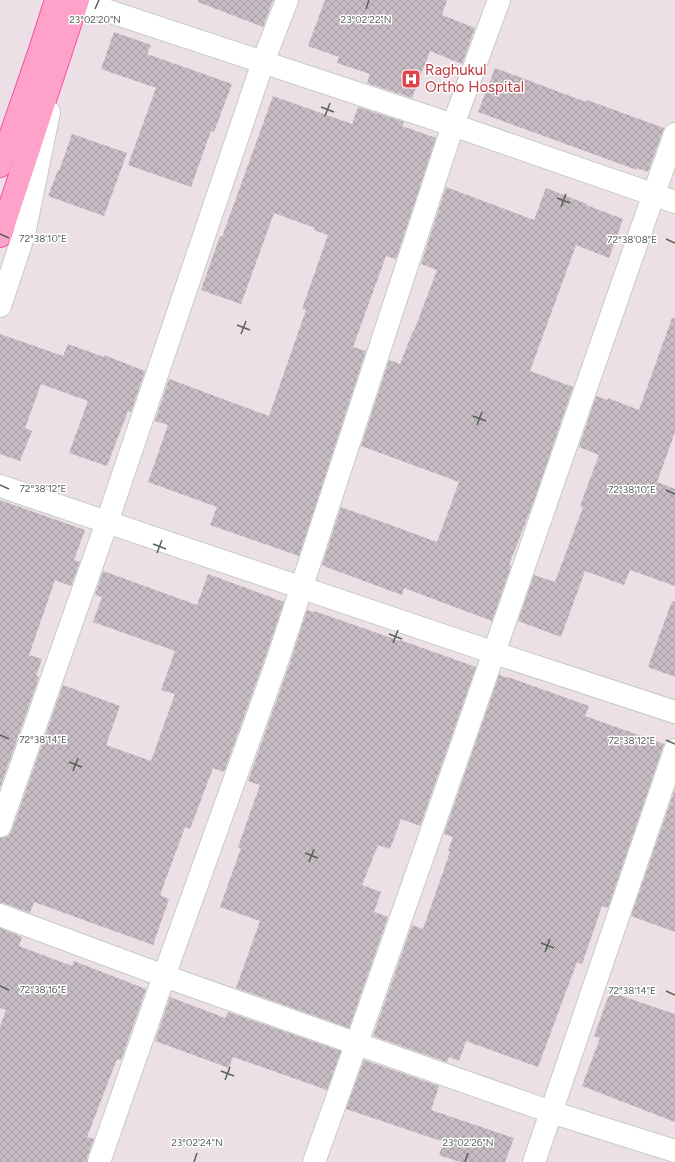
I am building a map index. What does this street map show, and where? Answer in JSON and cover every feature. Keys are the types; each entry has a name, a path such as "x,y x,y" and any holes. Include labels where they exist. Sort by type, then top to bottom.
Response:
{"main road":[{"path":"0,236 50,53 56,0"},
{"path":"0,166 50,53 78,0"}],"street":[{"path":"78,0 453,125 675,202"},
{"path":"0,826 107,522 263,62 286,0"},
{"path":"99,1162 164,976 276,666 453,125 500,0"},
{"path":"0,139 50,53"},
{"path":"0,306 24,234 50,53"},
{"path":"314,1162 675,134"},
{"path":"0,486 494,653 675,712"},
{"path":"534,1162 675,750"},
{"path":"0,915 164,976 551,1112 675,1151"}],"building":[{"path":"198,0 273,0 263,27 198,2"},
{"path":"325,0 447,0 442,15 475,28 462,64 430,51 412,98 367,83 370,74 337,63 339,57 308,46"},
{"path":"114,32 151,45 147,54 232,84 214,132 211,131 191,187 128,165 156,88 101,69"},
{"path":"495,68 586,102 587,100 664,128 648,172 637,168 637,170 478,112"},
{"path":"273,96 352,124 358,107 404,122 402,126 436,138 396,259 386,256 353,347 366,351 299,556 210,525 217,507 148,482 168,425 155,421 169,379 269,416 306,310 302,309 328,235 314,230 315,228 274,213 241,304 201,290 220,236 222,237"},
{"path":"72,134 127,153 104,216 48,196 58,170 59,171"},
{"path":"446,187 534,220 546,188 623,219 609,258 576,245 530,371 573,387 535,498 509,565 511,566 492,621 404,588 402,595 322,565 341,507 437,542 459,482 361,446 389,360 400,364 437,270 421,264"},
{"path":"672,318 675,318 675,432 657,482 675,489 675,586 630,570 624,585 585,571 561,637 518,621 534,575 555,582 583,507 580,506 599,455 579,447 596,396 608,400 608,398 639,410"},
{"path":"0,334 63,356 68,344 104,357 104,355 145,371 131,412 128,411 107,466 69,453 88,401 41,384 25,428 32,431 20,461 0,454"},
{"path":"0,500 85,530 74,560 80,562 71,586 55,580 29,655 42,659 36,676 39,677 0,788"},
{"path":"103,571 197,605 208,574 284,602 224,772 213,768 190,829 185,827 160,895 169,899 153,945 34,902 30,913 4,903 0,903 0,838 8,836 12,830 63,685 120,706 106,745 151,761 175,694 161,690 175,651 93,622 102,597 95,595"},
{"path":"672,601 675,602 675,677 648,667"},
{"path":"307,610 400,640 476,667 420,826 401,819 390,849 378,845 362,885 381,892 374,912 388,917 349,1028 236,988 260,921 220,907 241,848 238,847 260,785 248,781 290,663"},
{"path":"499,675 589,706 585,716 664,744 608,908 602,906 582,964 577,962 538,1067 466,1041 459,1061 449,1057 447,1062 373,1036 412,925 423,929 450,852 448,851 453,837 444,834"},
{"path":"675,789 675,932 631,916"},
{"path":"0,928 22,937 19,946 72,966 74,961 146,989 121,1060 117,1059 87,1137 94,1139 87,1162 0,1162 0,1027 6,1010 0,1008"},
{"path":"610,992 675,1014 675,1122 582,1086 600,1038 594,1036"},
{"path":"170,997 225,1018 228,1012 341,1051 327,1090 233,1057 229,1068 155,1041"},
{"path":"364,1060 439,1086 431,1110 514,1138 505,1162 460,1162 439,1155 444,1142 346,1109"}],"place":[{"name":"Raghukul Ortho Hospital","path":"411,79"}]}
